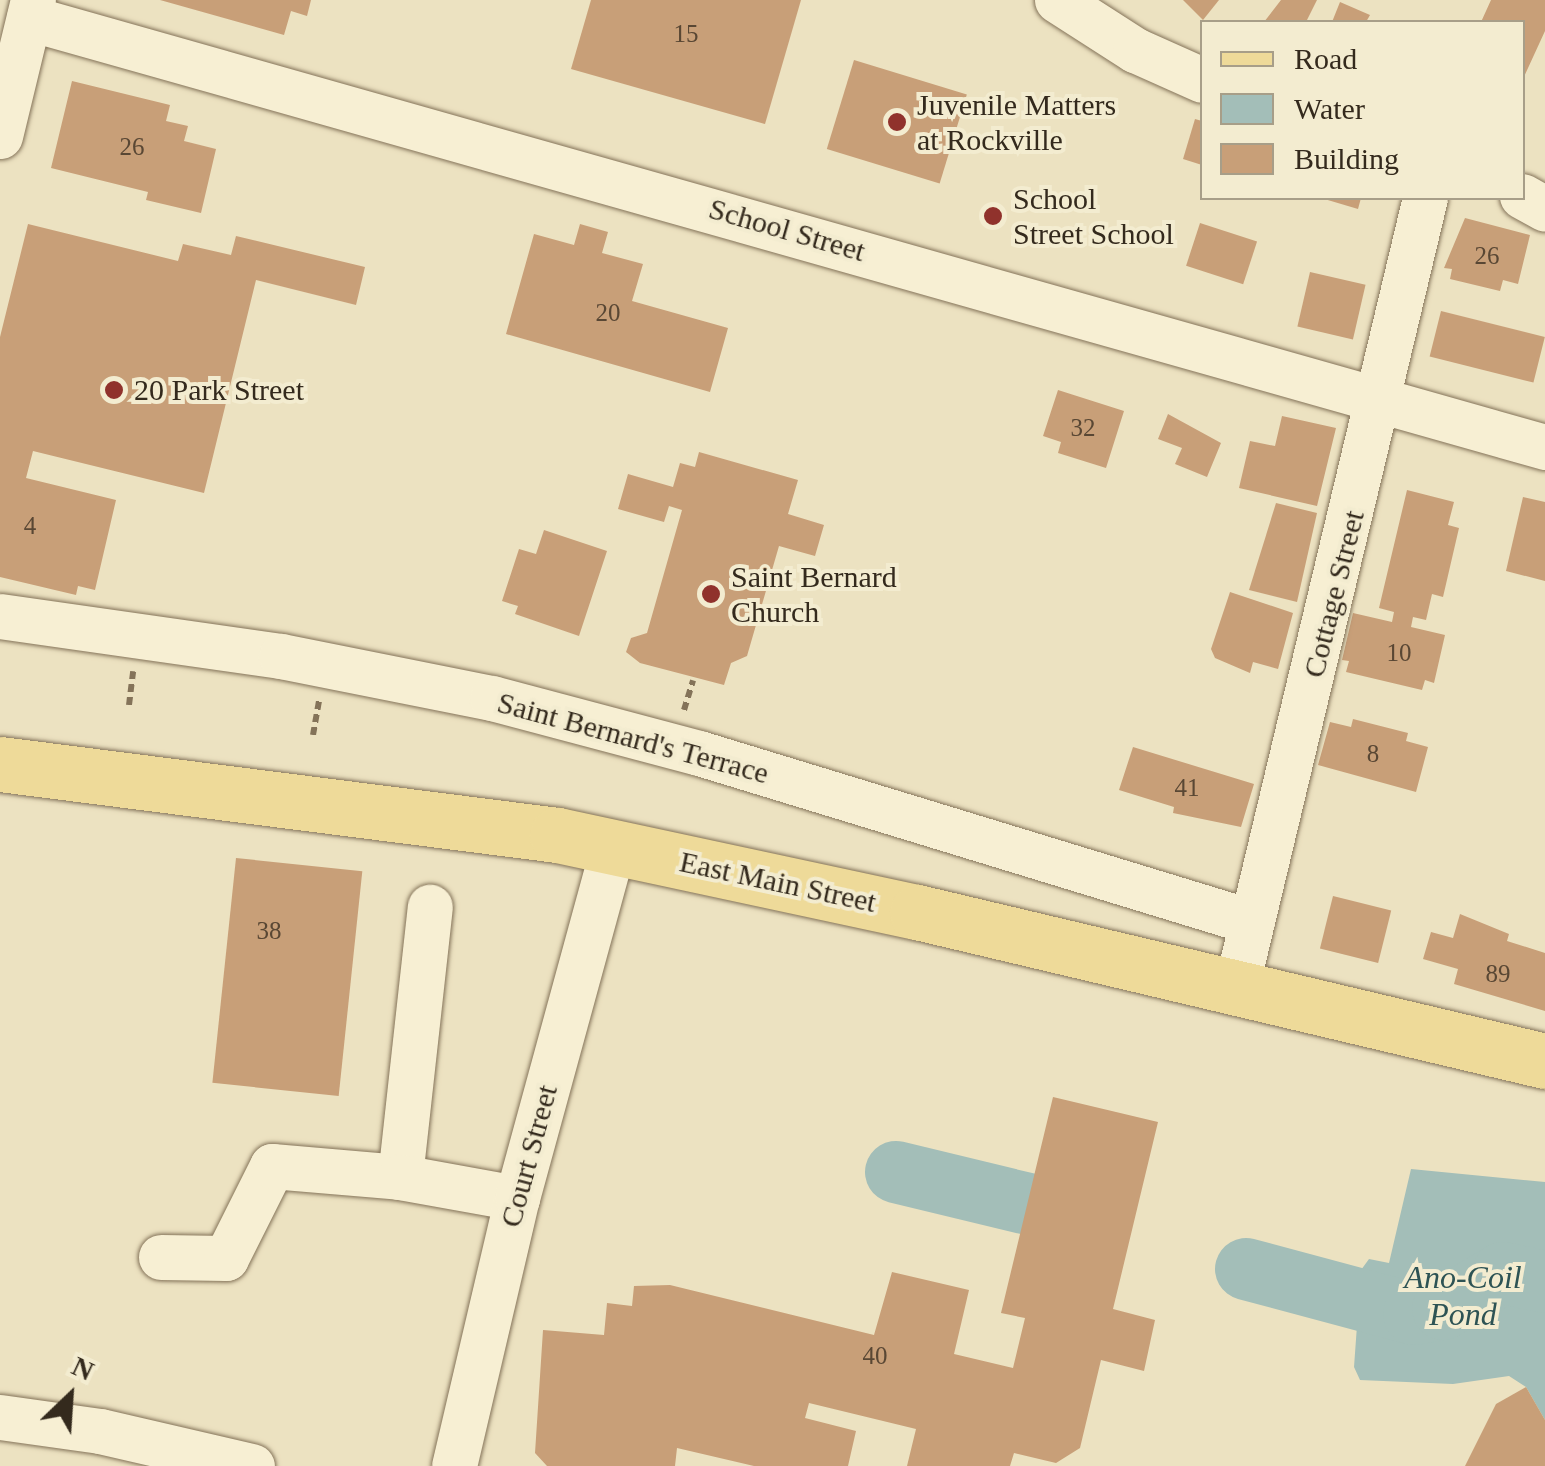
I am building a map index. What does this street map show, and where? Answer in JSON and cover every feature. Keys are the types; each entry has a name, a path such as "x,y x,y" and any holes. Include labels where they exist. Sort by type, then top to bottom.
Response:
{"main road":[{"name":"East Main Street","path":"0,764 476,822 612,847 1545,1062"}],"street":[{"path":"1058,0 1108,14 1200,79"},
{"path":"0,136 31,9"},
{"name":"School Street","path":"31,9 1545,447"},
{"name":"Cottage Street","path":"1236,988 1380,400 1425,200"},
{"name":"Saint Bernard's Terrace","path":"0,616 281,656 492,698 699,753 1252,922"},
{"name":"Court Street","path":"454,1466 517,1198 612,847"},
{"path":"400,1177 430,907"},
{"path":"161,1257 226,1258 272,1166 400,1177 517,1198"},
{"path":"0,1417 100,1431 252,1466"}],"path":[{"path":"129,705 133,664"},
{"path":"313,735 319,699"}],"water":[{"name":"Ano-Coil Pond","path":"1411,1169 1545,1182 1545,1420 1526,1387 1509,1376 1453,1384 1360,1380 1354,1367 1361,1270 1369,1259 1389,1263"}],"building":[{"path":"160,0 311,0 307,16 291,11 284,35"},
{"path":"591,0 801,0 765,124 571,69"},
{"path":"1183,0 1219,0 1203,20"},
{"path":"1281,0 1317,0 1307,20 1266,20"},
{"path":"1491,0 1545,0 1545,31 1525,74 1525,20 1482,20"},
{"path":"1340,2 1370,15 1367,20 1333,20"},
{"name":"Juvenile Matters at Rockville","path":"854,60 967,94 940,183 827,149"},
{"path":"72,81 170,105 166,121 188,126 184,141 216,149 201,213 146,200 148,192 51,168"},
{"path":"1195,119 1200,120 1200,164 1183,159"},
{"path":"1328,200 1360,200 1358,209"},
{"path":"1465,218 1530,235 1518,284 1503,280 1500,291 1450,279 1452,269 1444,268"},
{"path":"1200,223 1257,242 1243,284 1186,266"},
{"name":"20 Park Street","path":"28,224 178,261 183,244 231,255 236,236 365,267 356,305 256,280 204,493 33,451 26,478 116,500 95,590 78,586 76,595 0,577 0,337"},
{"path":"580,224 608,232 602,253 643,264 632,301 728,328 710,392 506,334 534,234 574,245"},
{"path":"1310,272 1366,285 1353,339 1297,327"},
{"path":"1441,311 1545,337 1533,382 1430,357"},
{"path":"1058,390 1124,411 1106,468 1058,453 1061,442 1043,436"},
{"path":"1168,414 1221,443 1207,477 1175,464 1182,448 1158,439"},
{"path":"1282,416 1336,428 1317,506 1239,488 1250,441 1275,446"},
{"name":"Saint Bernard Church","path":"699,452 798,480 788,514 824,525 815,556 779,546 747,656 731,663 724,685 640,663 626,652 631,638 647,633 682,510 669,506 664,522 618,509 628,474 673,487 680,463 695,467"},
{"path":"1407,490 1454,502 1448,525 1459,528 1443,597 1432,594 1426,620 1413,617 1411,627 1445,635 1434,683 1425,680 1422,690 1346,672 1349,661 1342,660 1353,613 1392,622 1394,612 1379,608"},
{"path":"1523,497 1545,502 1545,581 1506,571"},
{"path":"1276,503 1317,513 1297,602 1249,590"},
{"path":"544,530 607,551 579,636 515,614 518,606 502,601 519,549 536,554"},
{"path":"1230,592 1293,613 1278,669 1253,662 1250,673 1215,658 1211,649"},
{"path":"1353,719 1408,733 1406,741 1428,747 1416,792 1318,765 1330,722 1351,727"},
{"path":"1133,747 1254,784 1241,827 1173,813 1174,807 1119,790"},
{"path":"236,858 362,871 339,1096 212,1083"},
{"path":"1333,896 1391,911 1378,963 1320,948"},
{"path":"1460,914 1509,934 1507,941 1545,953 1545,1011 1454,984 1458,969 1423,959 1431,932 1453,938"},
{"path":"1053,1097 1158,1122 1113,1309 1155,1320 1144,1371 1101,1360 1080,1448 1056,1463 1014,1453 1010,1466 907,1466 916,1429 809,1403 805,1418 856,1431 848,1466 754,1466 677,1448 675,1466 547,1466 535,1453 543,1330 604,1335 607,1303 632,1306 634,1286 670,1285 874,1335 892,1272 969,1290 954,1354 1013,1368 1025,1318 1001,1313"},
{"path":"1526,1387 1545,1420 1545,1466 1465,1466 1496,1404"}],"waterway":[{"path":"896,1172 1028,1204"},
{"path":"1246,1269 1414,1314 1443,1309 1503,1273 1545,1282"}],"place":[{"name":"Juvenile Matters at Rockville","path":"897,122"},
{"name":"School Street School","path":"993,216"},
{"name":"20 Park Street","path":"114,390"},
{"name":"Saint Bernard Church","path":"711,594"}]}
